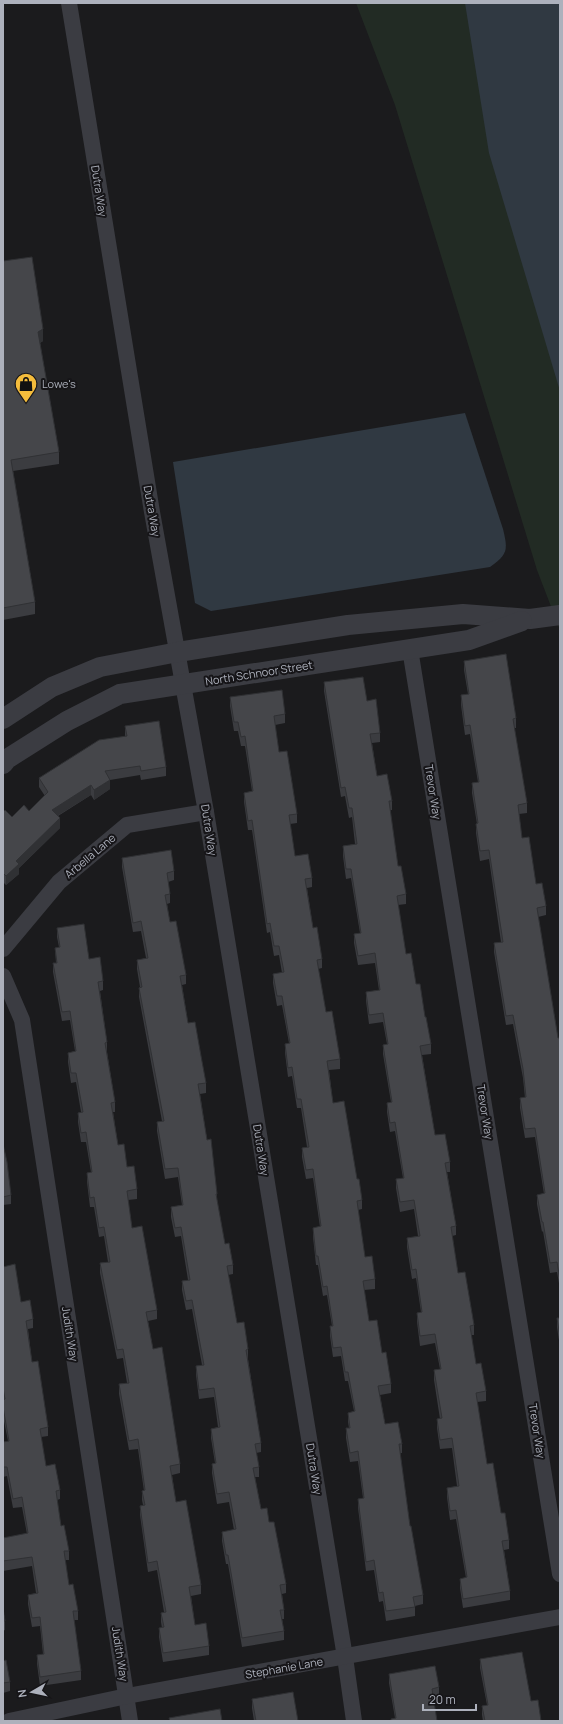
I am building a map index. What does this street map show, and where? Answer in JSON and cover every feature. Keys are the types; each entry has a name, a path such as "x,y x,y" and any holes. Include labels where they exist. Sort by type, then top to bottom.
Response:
{"street":[{"name":"Dutra Way","path":"69,3 150,504 206,812 345,1657 354,1721"},
{"name":"North Schnoor Street","path":"3,719 52,687 100,667 178,652 348,625 464,614 530,619"},
{"name":"North Schnoor Street","path":"3,764 7,759 67,721 120,694 469,640 530,619 560,615"},
{"name":"Trevor Way","path":"410,650 560,1574"},
{"name":"Arbella Lane","path":"3,949 59,882 127,825 206,812"},
{"name":"Judith Way","path":"3,976 22,1020 130,1721"},
{"name":"Stephanie Lane","path":"9,1721 127,1696 560,1617"}],"shaded area":[{"path":"356,3 560,3 560,630 537,570 395,105"},
{"path":"465,3 560,3 560,391 489,153"},
{"path":"465,413 506,542 503,555 490,567 211,611 195,603 173,462"}],"building":[{"name":"Lowe's","path":"32,257 43,329 38,332 59,452 11,460 35,602 3,608 3,261"},
{"path":"506,654 516,718 513,719 527,803 518,805 522,838 529,837 536,884 542,883 546,906 537,908 558,1038 560,1038 560,1280 557,1262 550,1263 537,1195 545,1193 535,1128 525,1129 520,1098 526,1097 523,1069 513,1015 506,1016 494,943 503,942 489,850 480,851 476,824 478,823 472,783 479,782 470,725 465,726 461,695 469,694 464,661"},
{"path":"363,677 367,701 376,699 380,733 370,734 377,776 387,774 392,801 389,801 398,866 401,866 406,894 397,896 406,954 411,953 416,984 420,984 431,1044 420,1046 435,1135 445,1134 450,1162 445,1163 456,1226 451,1227 458,1273 465,1272 474,1325 470,1326 476,1364 481,1363 486,1391 476,1393 487,1464 493,1463 501,1513 505,1513 509,1540 502,1541 510,1591 463,1599 460,1579 467,1577 456,1510 450,1511 447,1488 459,1486 452,1438 440,1440 437,1419 442,1418 434,1370 441,1369 435,1334 420,1336 417,1313 422,1312 416,1269 412,1270 407,1238 420,1236 414,1200 400,1202 396,1179 404,1178 395,1122 390,1123 387,1103 392,1102 383,1045 388,1044 383,1013 369,1015 366,992 380,990 375,953 358,956 354,934 361,933 351,869 346,869 343,846 357,844 352,808 349,808 345,787 341,788 324,682"},
{"path":"282,690 285,714 274,716 279,752 287,751 297,814 289,815 295,856 308,854 312,878 305,879 313,928 317,927 322,959 317,960 326,1012 332,1011 340,1059 327,1061 333,1103 344,1101 357,1179 359,1179 362,1200 357,1201 365,1257 372,1256 375,1279 363,1281 369,1321 377,1320 382,1353 386,1352 391,1384 378,1386 385,1424 398,1422 402,1444 399,1444 410,1526 423,1595 413,1597 415,1607 386,1611 383,1592 379,1593 374,1560 366,1562 358,1499 364,1498 358,1451 350,1453 346,1428 350,1428 348,1413 355,1411 348,1372 345,1372 341,1347 333,1348 330,1326 333,1326 327,1286 323,1287 318,1256 316,1256 313,1228 321,1226 313,1169 306,1170 302,1148 309,1147 301,1099 297,1099 292,1067 288,1068 285,1044 290,1043 282,996 277,996 273,974 284,972 279,946 274,946 270,923 267,924 252,820 248,821 244,793 253,791 245,736 241,737 238,722 234,722 230,697"},
{"path":"159,721 166,767 141,771 140,766 105,771 110,780 94,790 91,785 52,810 60,818 16,861 19,864 6,876 3,873 3,812 5,810 12,817 24,805 29,811 48,792 39,778 99,740 127,736 125,726"},
{"path":"171,850 174,871 167,873 170,894 165,895 170,922 176,921 186,975 180,976 188,1023 195,1022 206,1083 198,1084 207,1140 211,1139 216,1194 225,1244 229,1243 233,1265 227,1266 237,1323 244,1322 248,1349 246,1350 261,1443 255,1444 259,1467 253,1468 261,1509 267,1508 269,1522 274,1522 286,1584 280,1585 284,1610 280,1610 284,1631 242,1638 228,1555 226,1555 222,1532 236,1529 229,1492 217,1494 212,1464 216,1463 211,1429 220,1427 214,1388 199,1390 196,1366 204,1365 192,1300 186,1301 182,1281 190,1280 181,1227 175,1228 171,1207 183,1205 178,1168 165,1169 157,1122 164,1121 139,988 142,987 137,960 148,958 141,921 133,923 122,858"},
{"path":"84,924 89,959 100,957 103,981 98,982 107,1042 105,1043 115,1102 111,1103 118,1145 124,1144 127,1167 134,1166 137,1189 127,1191 132,1228 142,1226 157,1310 146,1312 153,1349 162,1347 180,1464 170,1466 176,1502 186,1500 201,1585 189,1587 195,1625 206,1623 209,1646 163,1653 159,1628 164,1627 161,1613 166,1612 157,1561 148,1563 140,1506 145,1505 142,1491 145,1490 138,1439 129,1441 119,1384 129,1383 123,1349 117,1350 100,1263 110,1262 104,1227 99,1228 94,1197 90,1198 87,1173 92,1172 86,1132 81,1133 78,1113 83,1112 76,1073 71,1073 68,1053 76,1051 70,1011 62,1012 53,963 57,963 55,948 60,947 57,928"},
{"path":"3,1144 11,1195 3,1197"},
{"path":"15,1264 21,1302 30,1300 33,1319 26,1321 32,1362 38,1361 48,1427 40,1429 46,1466 55,1464 60,1490 56,1491 61,1526 64,1525 69,1551 64,1551 69,1585 73,1584 78,1611 73,1611 81,1671 40,1677 37,1655 44,1654 40,1617 32,1618 28,1595 38,1593 32,1557 3,1561 3,1538 28,1533 22,1497 13,1499 7,1467 3,1467 3,1442 9,1441 3,1407 3,1400 5,1399 3,1388 3,1267"},
{"path":"557,1318 560,1318 560,1338"},
{"path":"3,1608 5,1621 3,1621"},
{"path":"522,1652 531,1701 538,1700 541,1721 485,1721 482,1706 488,1705 480,1659"},
{"path":"6,1660 10,1682 3,1683 3,1661"},
{"path":"435,1666 439,1687 432,1689 437,1721 391,1721 391,1719 396,1718 389,1674"},
{"path":"293,1692 298,1721 256,1721 252,1699"},
{"path":"220,1709 222,1721 170,1721 169,1718"}],"place":[{"name":"Lowe's","path":"26,404"}]}
